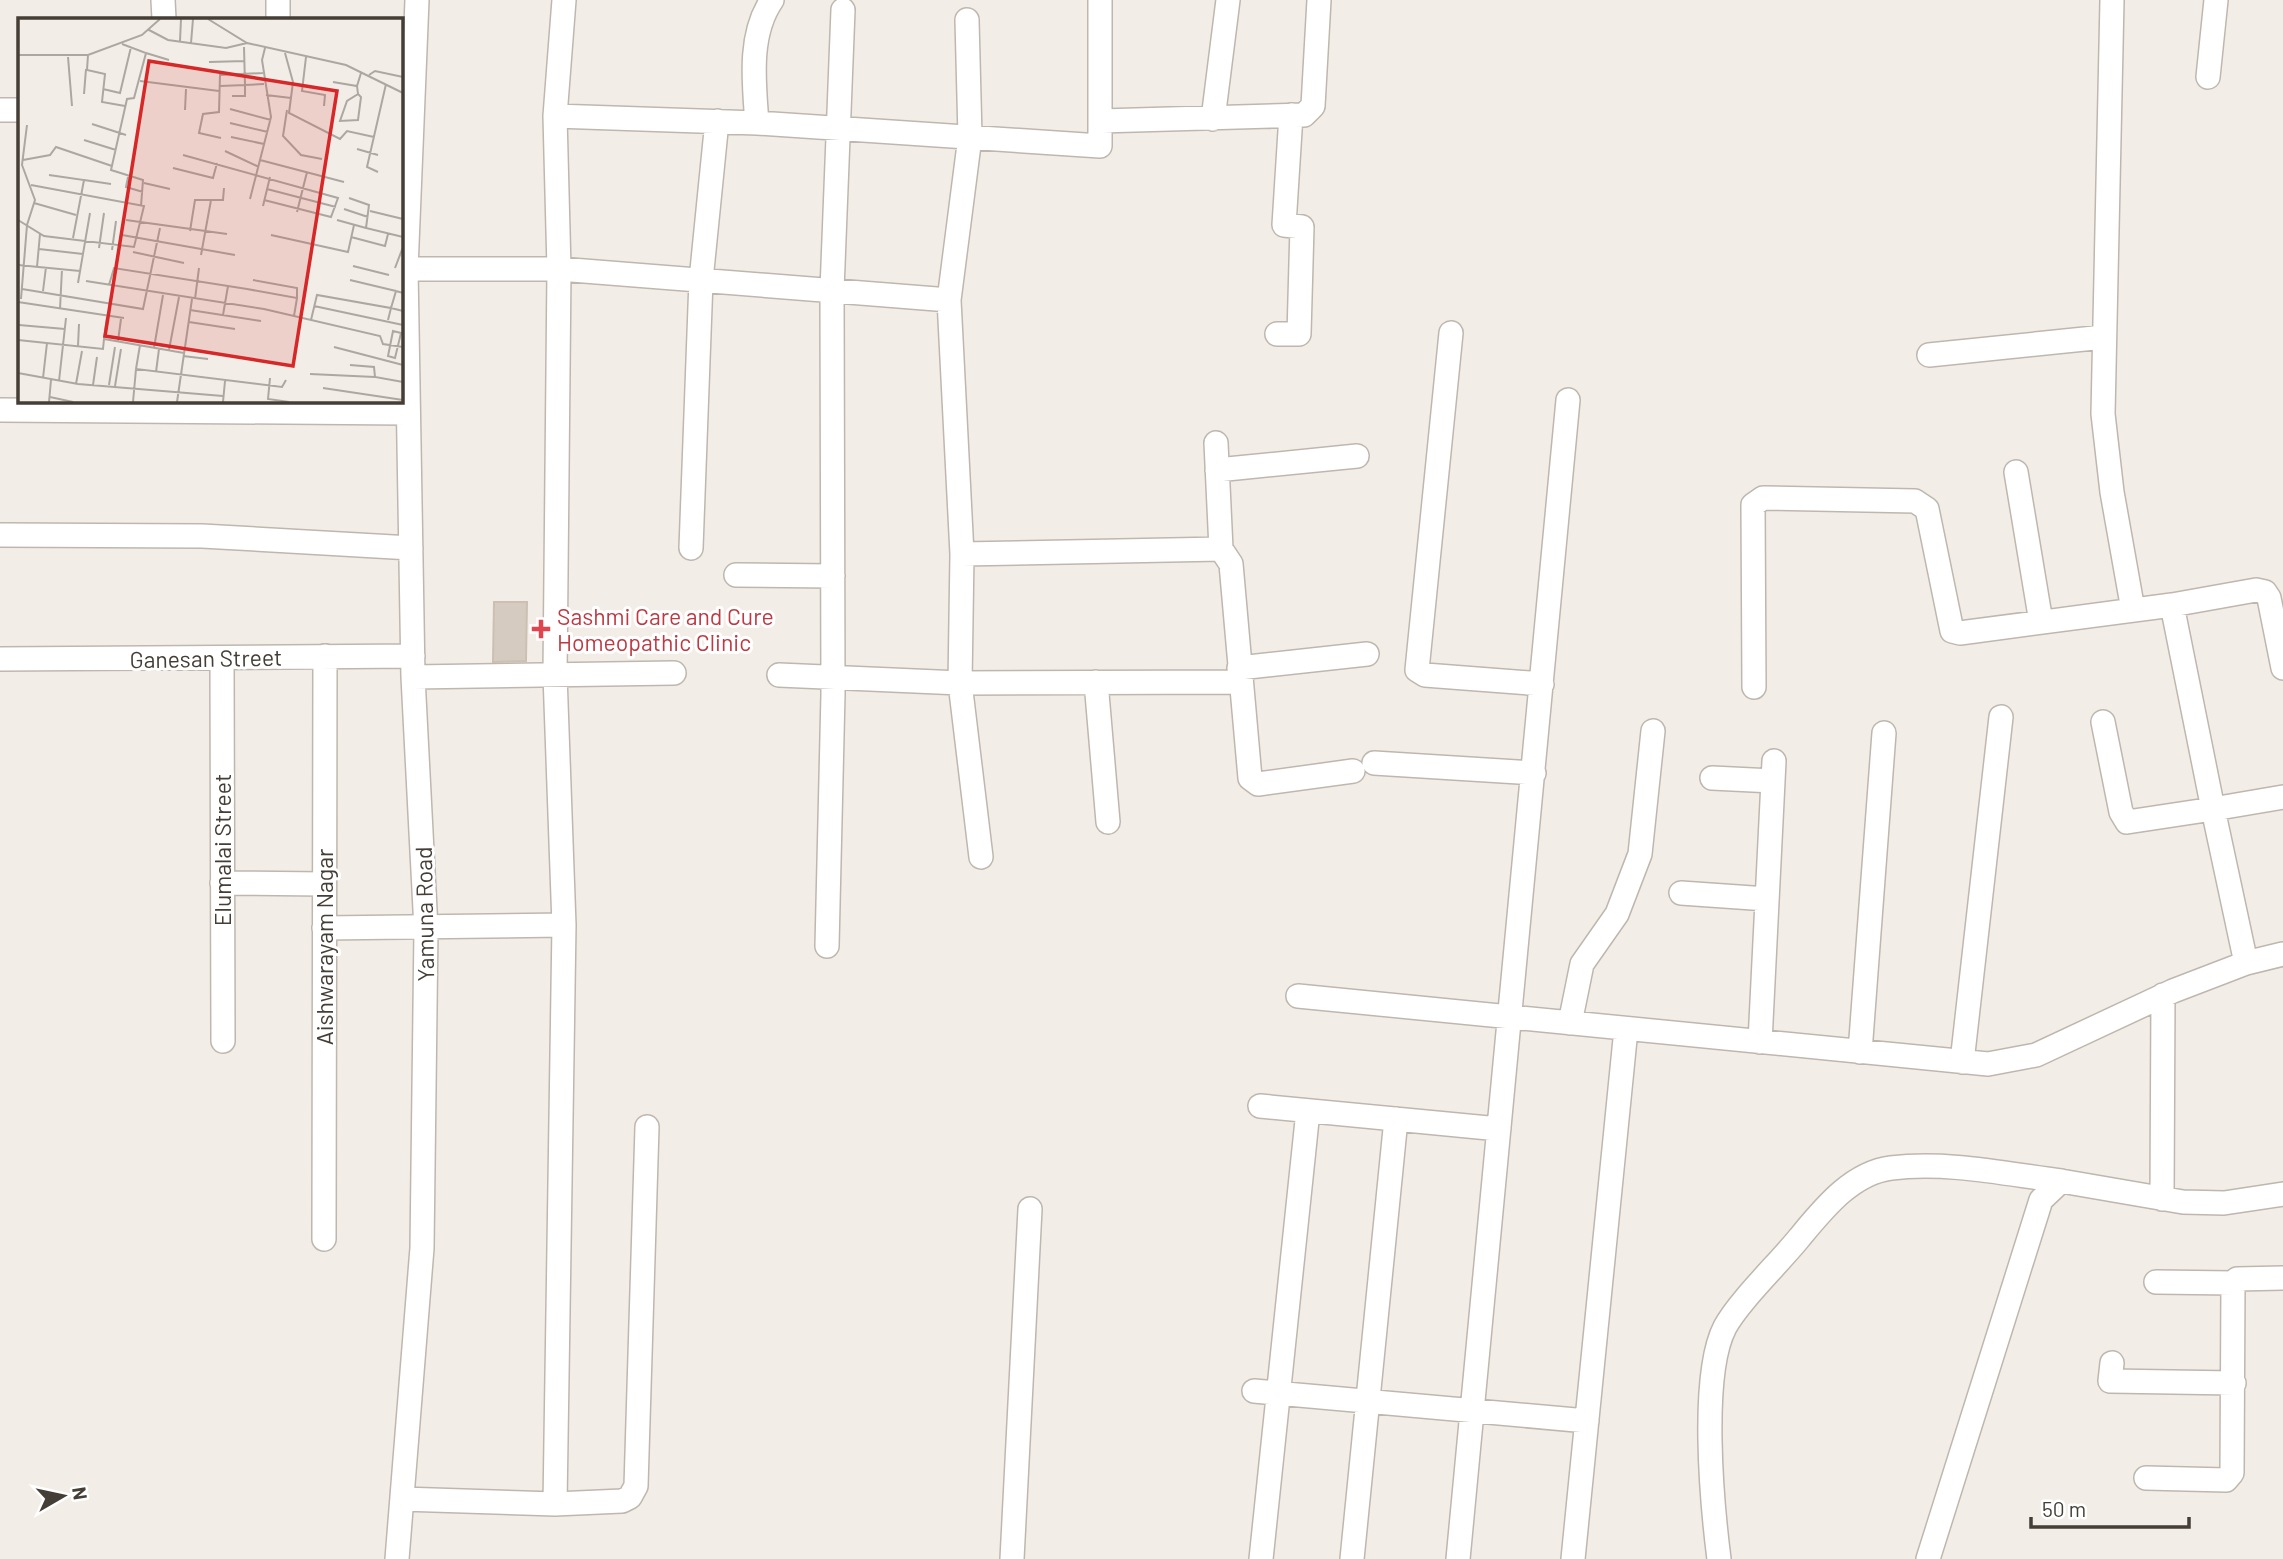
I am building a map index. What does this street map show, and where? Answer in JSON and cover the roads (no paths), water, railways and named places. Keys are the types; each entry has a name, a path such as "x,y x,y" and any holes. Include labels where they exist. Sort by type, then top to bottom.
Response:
{"street":[{"path":"163,0 164,18"},
{"path":"278,0 278,18"},
{"name":"Yamuna Road","path":"397,1559 422,1248 426,929 413,666 403,269 417,0"},
{"path":"555,1504 564,925 555,675 559,269 555,116 564,0"},
{"path":"757,123 753,78 759,24 772,0"},
{"path":"555,116 757,123 1100,145 1100,0"},
{"path":"1213,119 1228,0"},
{"path":"1101,121 1304,115 1313,106 1319,0"},
{"path":"2112,0 2103,414 2112,492 2133,610"},
{"path":"2208,77 2217,0"},
{"path":"827,946 833,677 832,290 842,10"},
{"path":"967,20 971,137 949,300 962,554 960,683 981,856"},
{"path":"0,110 18,110"},
{"path":"1277,334 1299,334 1302,228 1284,225 1290,115"},
{"path":"691,548 701,280 718,121"},
{"path":"403,269 559,269 949,300"},
{"path":"1451,333 1417,670 1425,675 1542,684"},
{"path":"1929,355 2104,337"},
{"path":"1458,1559 1568,400"},
{"path":"0,410 407,413"},
{"path":"1216,443 1221,549 1231,564 1247,770 1253,782 1258,784 1363,767 1534,773"},
{"path":"1217,470 1357,456"},
{"path":"2017,472 2041,622"},
{"path":"1754,687 1753,505 1757,499 1915,501 1923,504 1927,509 1952,631 2172,605 2256,590 2265,592 2269,598 2283,668"},
{"path":"0,535 202,536 411,548"},
{"path":"962,554 1221,549"},
{"path":"736,575 833,576"},
{"path":"2172,605 2246,963"},
{"path":"779,675 960,683 1096,682 1239,675 1367,654"},
{"name":"Ganesan Street","path":"0,659 325,656 413,666 555,675 674,673"},
{"name":"Aishwarayam Nagar","path":"324,1239 325,656"},
{"name":"Elumalai Street","path":"222,658 223,1041"},
{"path":"1096,682 1108,822"},
{"path":"1962,1062 2001,718"},
{"path":"2103,722 2120,813 2127,822 2132,824 2283,797"},
{"path":"1570,1023 1582,964 1617,914 1640,854 1653,731"},
{"path":"1860,1052 1884,733"},
{"path":"1712,778 1773,771 1760,1042"},
{"path":"222,883 324,884"},
{"path":"1682,893 1767,899"},
{"path":"324,928 426,929 564,925"},
{"path":"1298,996 1988,1064 2036,1055 2163,995 2246,963 2283,954"},
{"path":"2162,1199 2163,995"},
{"path":"1573,1559 1626,1029"},
{"path":"1260,1106 1499,1129"},
{"path":"1261,1559 1308,1111"},
{"path":"1352,1559 1395,1119"},
{"path":"402,1499 555,1504 622,1501 630,1497 636,1486 647,1126"},
{"path":"1719,1559 1714,1523 1711,1405 1717,1348 1726,1325 1816,1218 1850,1184 1889,1168 1950,1167 2061,1181 2162,1199 2224,1203 2283,1194"},
{"path":"1928,1559 2040,1200 2061,1181"},
{"path":"1012,1559 1030,1209"},
{"path":"2156,1282 2233,1283 2238,1279 2283,1278"},
{"path":"2146,1478 2226,1480 2232,1473 2233,1283"},
{"path":"2112,1363 2110,1381 2234,1383"},
{"path":"1254,1391 1587,1421"}],"place":[{"name":"Sashmi Care and Cure Homeopathic Clinic","path":"541,629"}]}
